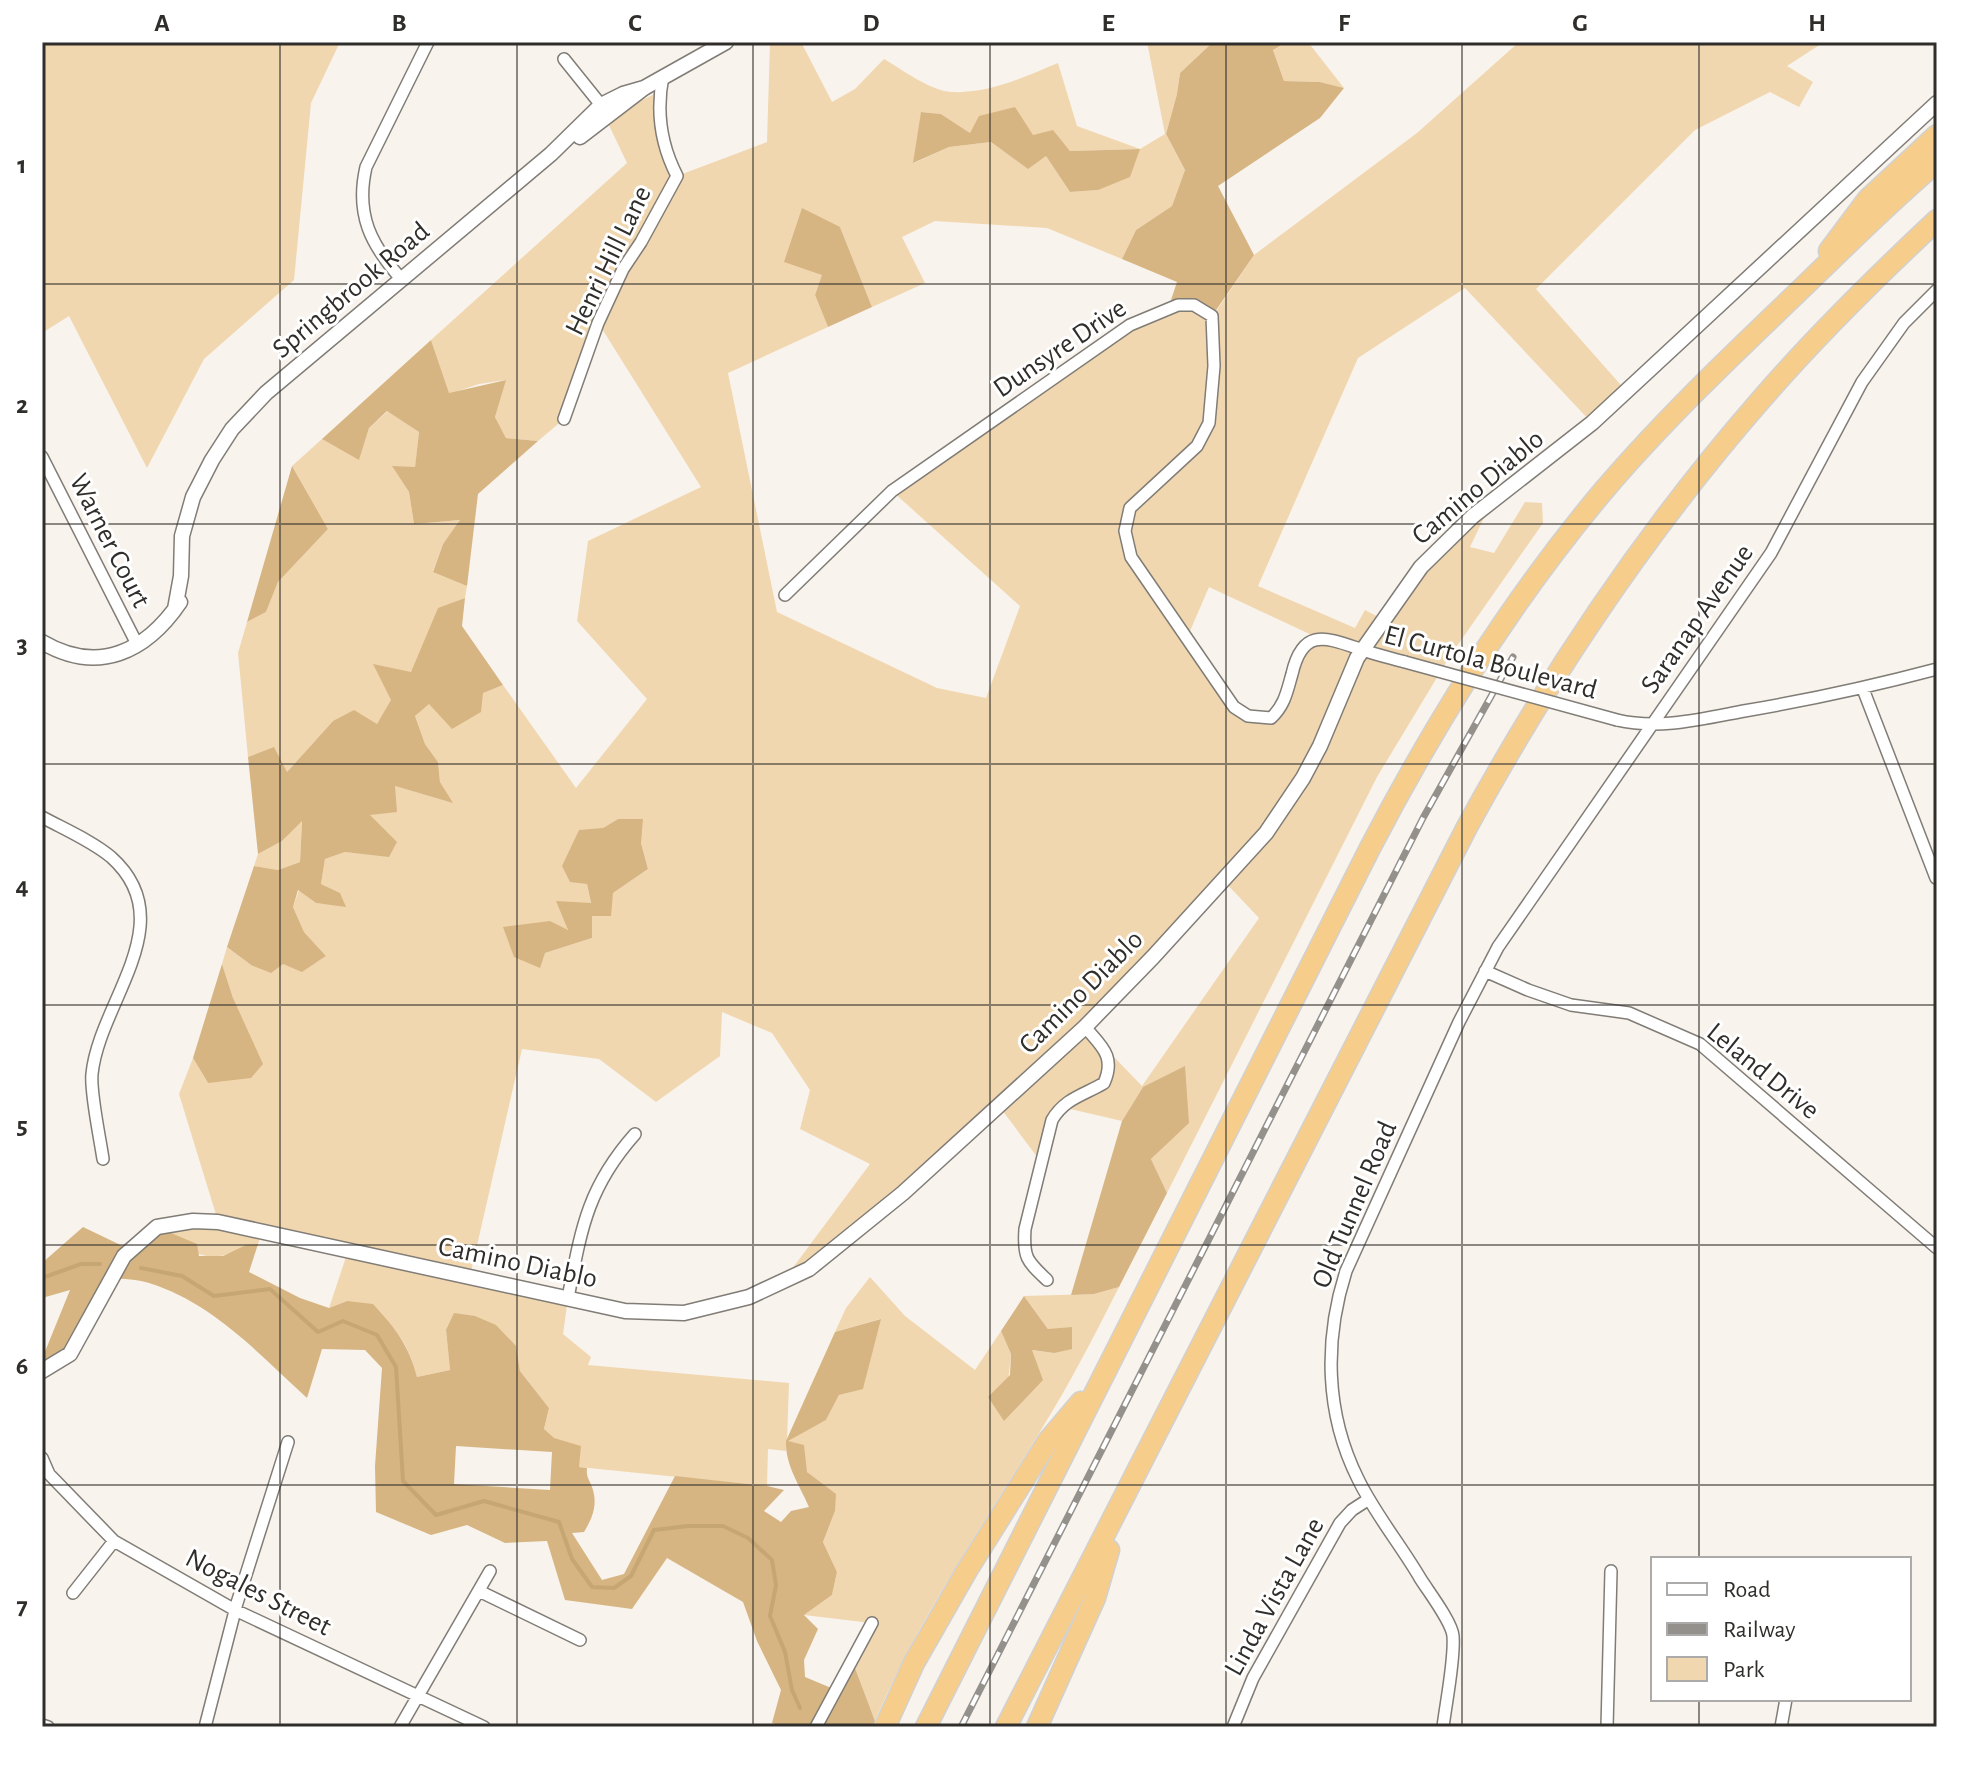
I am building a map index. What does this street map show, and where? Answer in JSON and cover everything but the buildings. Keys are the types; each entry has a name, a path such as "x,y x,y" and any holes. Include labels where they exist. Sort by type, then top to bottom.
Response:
{"highway":[{"path":"1807,284 1868,199 1937,135"},
{"path":"926,1727 1382,825 1419,756 1482,653 1557,548 1615,478 1686,402 1933,163"},
{"path":"1006,1727 1461,838 1531,714 1601,605 1694,480 1785,372 1937,220"},
{"path":"1867,287 1937,232"},
{"path":"885,1727 926,1640 980,1549 1048,1441 1102,1378"},
{"path":"1037,1727 1095,1598 1122,1504"}],"street":[{"path":"402,280 380,255 366,227 362,184 366,167 428,42"},
{"name":"Springbrook Road","path":"551,154 566,148 644,88 726,42"},
{"path":"564,59 601,105"},
{"name":"Henri Hill Lane","path":"564,419 598,323 623,269 677,176 668,158 662,133 658,101 663,76"},
{"name":"Springbrook Road","path":"134,646 162,627 175,609 181,576 182,536 193,497 232,429 266,393 551,154 601,105 644,88"},
{"name":"Camino Diablo","path":"42,1371 70,1354 124,1256 157,1227 193,1221 218,1222 625,1311 684,1313 749,1297 809,1269 903,1193 1085,1027 1266,833 1303,778 1320,746 1362,650 1421,567 1457,530 1592,423 1937,103"},
{"name":"Saranap Avenue","path":"1485,971 1518,917 1771,553 1862,382 1904,323 1937,290"},
{"name":"Dunsyre Drive","path":"785,595 904,483 1130,325 1178,305 1194,305 1212,316 1214,366 1209,423 1197,446 1130,508 1125,531 1131,557 1234,707 1248,716 1271,718 1282,708 1296,655 1309,641 1320,638 1339,641 1362,650"},
{"name":"Warner Court","path":"42,457 134,646"},
{"path":"42,633 68,645 88,649 123,643 134,646"},
{"path":"42,642 68,654 88,658 108,657 134,646"},
{"name":"El Curtola Boulevard","path":"1362,650 1617,720 1650,726 1863,689 1937,669"},
{"path":"1863,689 1936,878"},
{"path":"42,817 110,857 124,873 136,897 142,926 133,963 109,1013 91,1074 103,1159"},
{"name":"Leland Drive","path":"1485,971 1571,1005 1629,1013 1700,1044 1937,1248"},
{"name":"Old Tunnel Road","path":"1443,1727 1453,1633 1369,1499 1348,1457 1335,1412 1331,1363 1338,1294 1354,1250 1485,971"},
{"path":"1047,1280 1026,1260 1024,1244 1052,1120 1059,1107 1071,1098 1104,1083 1109,1071 1109,1057 1085,1027"},
{"path":"568,1298 580,1233 590,1202 618,1153 635,1134"},
{"path":"205,1727 235,1610 288,1442"},
{"name":"Nogales Street","path":"42,1458 49,1474 114,1541 235,1610 484,1727"},
{"name":"Linda Vista Lane","path":"1233,1727 1253,1678 1340,1523 1369,1499"},
{"path":"73,1593 114,1541"},
{"path":"400,1727 490,1571"},
{"path":"1607,1727 1611,1571"},
{"path":"479,1591 580,1640"},
{"path":"816,1727 872,1623"},
{"path":"1781,1727 1786,1701"},
{"path":"42,1725 48,1727"}],"green space":[{"path":"42,42 340,42 311,103 294,280 204,359 147,468 69,316 42,333"},
{"path":"770,42 801,42 832,102 855,89 884,59 925,84 951,92 993,87 1058,63 1077,126 1140,149 1165,134 1147,42 1213,42 1180,73 1166,134 1185,170 1172,206 1136,230 1122,259 1047,228 935,221 902,237 925,283 872,307 840,227 815,295 828,327 728,373 777,612 937,688 986,698 1020,606 892,491 1130,325 1178,305 1213,316 1254,255 1417,133 1519,42 1824,42 1787,66 1813,82 1799,107 1770,92 1695,130 1536,289 1627,392 1592,423 1465,288 1358,358 1258,586 1355,628 1365,610 1384,620 1393,606 1491,503 1470,547 1494,553 1525,502 1542,503 1543,523 1450,656 1377,777 1167,1193 1151,1159 1189,1122 1143,1087 1122,1121 1066,1108 1052,1120 1041,1162 999,1106 903,1193 783,1281 870,1164 800,1129 810,1090 772,1033 722,1012 720,1056 656,1102 599,1059 522,1049 470,1276 568,1298 563,1334 591,1357 588,1365 789,1383 787,1440 826,1420 839,1395 863,1388 880,1319 835,1332 846,1308 870,1277 905,1316 975,1370 1001,1331 1011,1354 1004,1421 1031,1350 1054,1353 1049,1330 1024,1296 1094,1294 1119,1287 1062,1395 914,1640 875,1721 852,1660 871,1623 804,1615 832,1595 837,1572 823,1542 835,1511 786,1442 786,1451 768,1449 767,1486 579,1467 544,1429 549,1408 520,1371 516,1346 446,1330 450,1370 417,1377 406,1347 393,1329 347,1301 329,1308 348,1251 262,1231 258,1244 227,1254 208,1256 181,1245 157,1227 218,1221 179,1094 193,1058 208,1083 233,998 222,964 227,947 251,965 283,964 303,971 326,956 304,932 293,907 299,890 316,903 345,906 339,893 321,884 325,859 345,852 362,853 369,815 395,786 451,802 440,782 438,762 425,744 415,716 428,703 482,693 503,685 576,788 647,699 577,621 588,541 701,487 599,324 564,419 538,441 506,438 495,417 505,380 479,384 449,394 431,340 627,163 606,119 658,92 677,176 767,142","holes":["922,112 941,114 970,133 1034,135 1053,131 1070,151 1139,149 1098,190 1070,192 1046,156 1027,168 991,142 949,147 914,163","1209,587 1318,638 1296,655 1271,718 1234,707 1187,638","618,819 641,843 648,869 613,893 592,916 592,938 545,953 591,904 587,884 603,828","1223,880 1259,918 1142,1086 1085,1027"]},
{"path":"1288,42 1308,42 1344,88 1320,82 1284,81 1273,50"},
{"path":"388,411 419,432 415,468 393,467 409,492 414,524 461,520 443,544 433,571 467,586 465,598 438,609 412,672 377,724 333,721 286,773 274,748 248,757 238,653 247,622 266,612 278,582 328,529 292,466 322,439 359,459 369,428"},
{"path":"302,819 300,862 278,870 254,866 258,854 282,841"}],"shaded area":[{"path":"1213,42 1287,42 1273,50 1284,81 1320,82 1344,88 1320,118 1218,186 1254,255 1212,316 1194,305 1168,309 1177,282 1122,259 1136,230 1172,206 1185,170 1166,134 1180,73"},
{"path":"1015,107 1033,135 1053,130 1070,151 1140,149 1130,177 1098,190 1070,192 1046,156 1028,169 991,142 949,147 913,163 921,112 941,114 970,133 979,116"},
{"path":"802,208 840,227 872,307 828,327 815,295 822,275 784,262"},
{"path":"431,340 449,393 506,380 495,417 506,438 538,441 478,494 467,586 433,572 443,544 460,520 414,524 409,492 392,466 415,467 419,432 387,411 369,428 359,460 322,439"},
{"path":"292,466 328,529 278,582 266,612 247,622"},
{"path":"465,598 462,626 503,685 483,693 481,712 452,729 429,704 415,716 425,744 438,762 440,782 453,803 395,786 397,812 370,815 397,842 389,857 345,852 325,859 321,884 340,893 346,907 316,903 298,890 293,907 304,932 326,956 302,972 283,964 271,973 251,965 227,947 254,866 278,870 300,862 302,821 282,841 258,854 248,757 274,747 287,772 333,721 354,710 377,724 391,700 373,664 411,672 438,608"},
{"path":"618,819 643,819 641,843 648,869 613,893 611,916 592,916 592,938 545,953 540,968 514,957 503,927 550,921 568,930 556,901 591,903 587,884 570,882 562,866 579,830 603,828"},
{"path":"222,964 233,998 263,1064 251,1078 208,1083 193,1058"},
{"path":"1185,1066 1189,1123 1151,1159 1167,1193 1119,1287 1094,1294 1071,1295 1122,1121 1143,1087"},
{"path":"83,1227 131,1250 157,1227 197,1244 199,1256 223,1256 246,1245 258,1244 249,1272 300,1298 329,1308 347,1301 373,1304 400,1338 417,1377 450,1370 446,1330 454,1313 475,1316 496,1325 516,1346 520,1371 549,1408 544,1429 554,1438 581,1446 579,1467 587,1468 594,1505 584,1532 572,1533 602,1580 624,1574 675,1476 784,1490 764,1511 781,1522 791,1511 809,1507 790,1467 786,1441 835,1332 881,1319 863,1389 839,1395 826,1420 788,1441 804,1445 807,1472 836,1494 835,1511 823,1542 837,1572 832,1595 804,1615 818,1629 804,1660 805,1677 836,1690 852,1660 875,1721 873,1727 783,1727 772,1723 781,1690 757,1641 743,1602 667,1558 632,1609 565,1600 547,1541 505,1543 467,1525 431,1535 376,1512 375,1466 382,1368 365,1350 322,1349 307,1398 234,1332 194,1303 149,1283 112,1278 70,1354 42,1371 42,1359 70,1290 42,1298 42,1263","holes":["456,1446 552,1452 550,1490 454,1484"]},
{"path":"1024,1296 1048,1329 1072,1327 1072,1349 1054,1353 1032,1350 1043,1380 1004,1421 988,1397 1010,1375 1011,1354 1001,1331"}],"waterway":[{"path":"42,1278 81,1264 100,1264"},
{"path":"141,1268 182,1276 214,1296 270,1289 318,1332 343,1321 377,1335 396,1367 403,1481 436,1515 484,1501 559,1522 572,1559 592,1587 614,1588 631,1576 654,1530 723,1526 748,1538 772,1560 776,1585 770,1616 785,1652 792,1690 800,1708"}],"railway":[{"path":"961,1727 1423,818 1513,657"}]}
